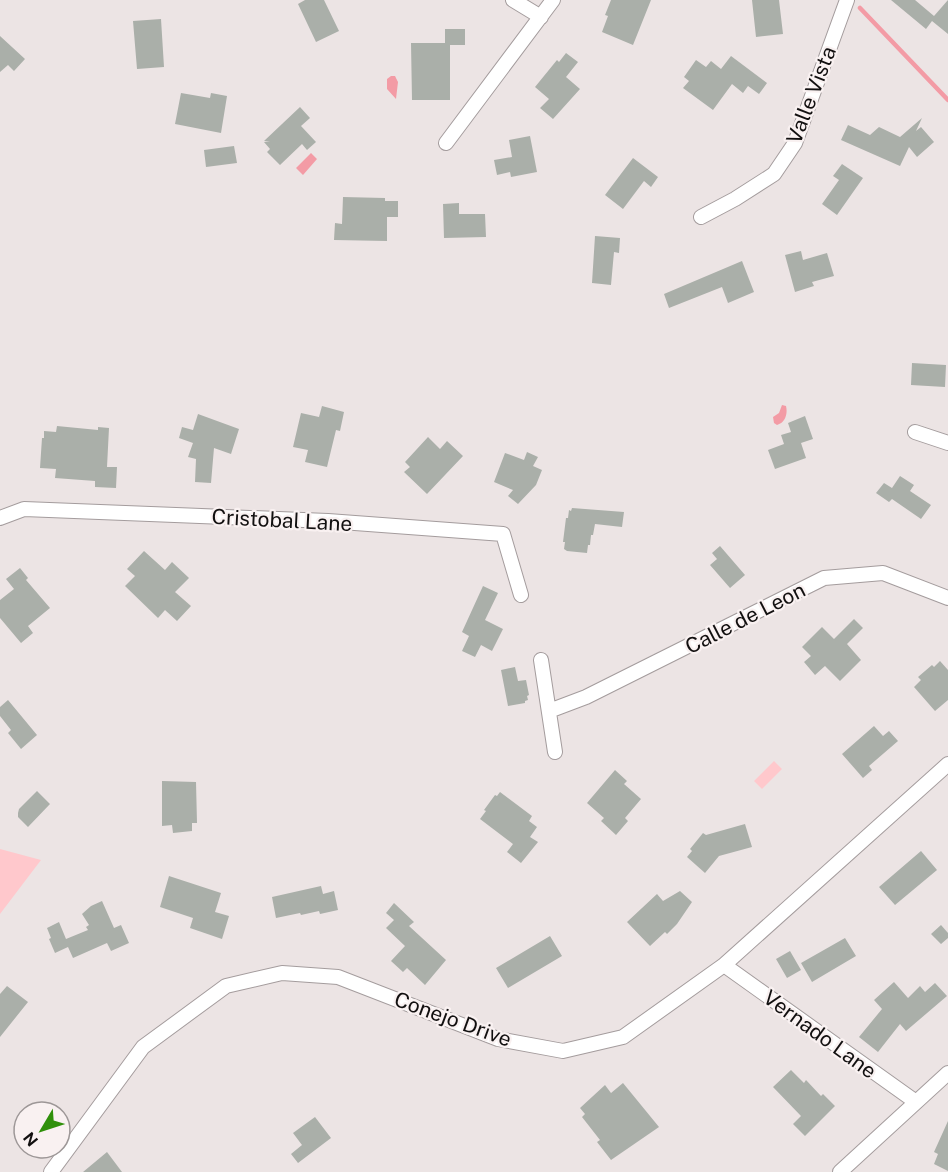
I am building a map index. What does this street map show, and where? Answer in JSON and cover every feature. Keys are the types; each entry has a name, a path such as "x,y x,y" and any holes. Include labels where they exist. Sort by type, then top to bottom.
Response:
{"street":[{"path":"513,0 541,17"},
{"path":"446,143 553,0"},
{"name":"Valle Vista","path":"701,218 735,200 774,174 795,143 847,0"},
{"path":"915,432 948,443"},
{"name":"Cristobal Lane","path":"0,518 24,509 328,521 503,534 521,595"},
{"name":"Calle de Leon","path":"549,711 586,697 824,578 883,573 948,598"},
{"path":"541,660 555,752"},
{"name":"Conejo Drive","path":"51,1172 143,1047 226,986 282,973 338,977 498,1039 563,1051 623,1037 724,965 948,764"},
{"name":"Vernado Lane","path":"724,965 916,1102"},
{"path":"840,1172 948,1074"}],"shaded area":[{"path":"395,76 398,82 396,99 387,89 387,79"},
{"path":"311,153 317,159 303,175 296,168"},
{"path":"782,405 786,406 786,415 784,420 777,425 773,417 779,413"},
{"path":"774,761 782,769 762,789 754,781"},
{"path":"0,849 41,860 0,914"}],"building":[{"path":"305,0 324,0 339,31 316,42 298,4"},
{"path":"611,0 651,0 633,45 602,32"},
{"path":"752,0 779,0 783,34 756,37"},
{"path":"891,0 915,0 934,16 948,0 948,34 932,21 926,29"},
{"path":"161,19 164,67 137,69 133,21"},
{"path":"445,29 465,29 465,45 450,45 450,100 412,100 411,43 445,43"},
{"path":"0,36 25,59 14,71 8,65 0,72"},
{"path":"566,53 578,62 566,77 580,89 553,119 540,108 549,99 535,87 557,60 559,62"},
{"path":"731,56 767,83 759,94 748,86 743,93 732,84 713,110 683,88 689,81 684,77 696,60 706,67 711,61 721,69"},
{"path":"181,93 210,98 211,93 227,96 221,133 175,124"},
{"path":"300,107 310,118 301,126 316,142 307,150 302,144 280,165 267,152 270,149 264,142 270,142 264,141"},
{"path":"922,118 916,131 921,127 934,142 917,157 909,147 900,166 841,140 848,125 870,135 879,127 900,137"},
{"path":"530,136 537,172 511,177 510,172 497,175 494,160 512,157 509,140"},
{"path":"234,146 237,163 206,167 204,150"},
{"path":"633,158 658,177 651,187 644,181 623,209 605,195"},
{"path":"842,164 863,178 837,215 822,204 839,180 833,176"},
{"path":"343,197 385,198 385,201 398,201 398,217 387,217 387,241 334,240 335,223 342,224"},
{"path":"459,203 459,214 485,214 486,237 444,238 443,204"},
{"path":"595,236 620,238 619,253 614,252 611,285 592,283"},
{"path":"801,251 803,260 827,253 834,276 812,282 814,286 795,292 785,255"},
{"path":"742,261 754,292 728,303 722,287 669,308 664,294"},
{"path":"912,363 946,365 945,387 911,385"},
{"path":"322,406 344,412 340,431 336,430 327,467 305,462 308,450 293,447 301,413 319,417"},
{"path":"198,414 239,429 231,454 214,448 211,483 195,482 196,459 188,457 193,443 179,438 182,427 193,430"},
{"path":"805,416 813,439 801,443 806,458 775,469 768,450 784,444 781,435 791,432 788,423"},
{"path":"57,426 98,430 98,427 109,428 107,467 117,467 116,488 95,487 95,481 55,478 56,469 40,468 44,431 56,432"},
{"path":"428,437 440,449 447,441 463,456 427,494 404,472 410,467 405,462"},
{"path":"527,452 538,457 533,466 542,470 536,485 518,504 508,496 513,490 494,482 505,453 524,460"},
{"path":"900,476 914,485 910,491 931,505 921,519 892,499 889,502 876,493 884,483 892,488"},
{"path":"572,508 624,512 622,527 595,524 587,553 567,551 564,549 565,542 563,542 566,518"},
{"path":"720,546 745,575 730,588 710,565 717,559 712,553"},
{"path":"144,551 165,570 172,562 189,578 175,592 191,606 177,621 165,610 158,618 125,586 135,576 127,569"},
{"path":"20,568 28,578 26,580 50,608 28,626 33,633 21,643 0,618 0,600 14,589 6,579"},
{"path":"483,586 498,593 485,620 503,629 492,651 481,645 475,657 462,651 469,636 462,632"},
{"path":"854,619 863,628 847,644 861,660 840,681 825,666 815,675 804,662 811,656 802,647 822,627 834,639"},
{"path":"940,661 948,670 948,700 935,711 914,687 921,680 918,677"},
{"path":"515,667 518,681 526,680 529,695 525,703 508,706 501,670"},
{"path":"8,700 37,735 21,749 8,733 11,730 0,716 0,707"},
{"path":"874,726 883,736 889,731 898,741 869,766 872,770 863,778 842,754"},
{"path":"615,770 627,781 624,784 641,799 625,818 628,821 616,835 601,821 604,818 587,803"},
{"path":"162,781 196,782 197,823 192,823 192,831 173,833 172,825 162,826"},
{"path":"37,791 50,804 28,827 18,817 19,809"},
{"path":"500,792 532,816 529,821 537,827 530,837 538,842 521,863 507,852 513,844 480,819 495,795 497,796"},
{"path":"745,824 752,847 719,856 705,873 687,857 692,851 690,849 703,833 706,835"},
{"path":"921,851 937,870 895,905 879,887"},
{"path":"169,876 221,893 215,912 229,916 222,939 190,928 193,918 160,907"},
{"path":"321,886 323,894 334,891 338,910 320,914 319,911 301,915 300,913 276,918 272,897"},
{"path":"680,891 692,902 677,924 650,946 627,922 657,894 663,901"},
{"path":"102,901 114,928 121,925 129,943 111,951 107,943 73,958 68,947 55,953 47,928 59,922 66,939 88,930 86,927 89,925 82,914 91,906"},
{"path":"394,903 414,922 409,926 446,960 425,985 407,968 403,972 391,961 405,946 386,928 394,920 386,913"},
{"path":"941,925 948,933 948,938 941,944 931,934"},
{"path":"550,936 562,956 508,988 496,968"},
{"path":"845,938 856,956 812,982 801,963"},
{"path":"790,951 801,970 787,978 776,959"},
{"path":"894,982 908,998 920,986 925,992 935,983 947,996 906,1031 900,1024 878,1052 859,1037 882,1009 874,1000"},
{"path":"7,986 28,1002 0,1037 0,994"},
{"path":"791,1070 804,1083 806,1080 821,1096 823,1094 835,1106 805,1136 793,1124 801,1116 773,1087"},
{"path":"623,1083 659,1127 611,1160 597,1142 600,1140 582,1117 585,1114 580,1108 605,1085 611,1093"},
{"path":"315,1117 331,1138 298,1163 291,1154 302,1145 293,1133"},
{"path":"948,1121 948,1171 934,1164 938,1154 934,1152"},
{"path":"107,1152 122,1172 83,1172"}],"waterway":[{"path":"860,8 948,100"}]}
